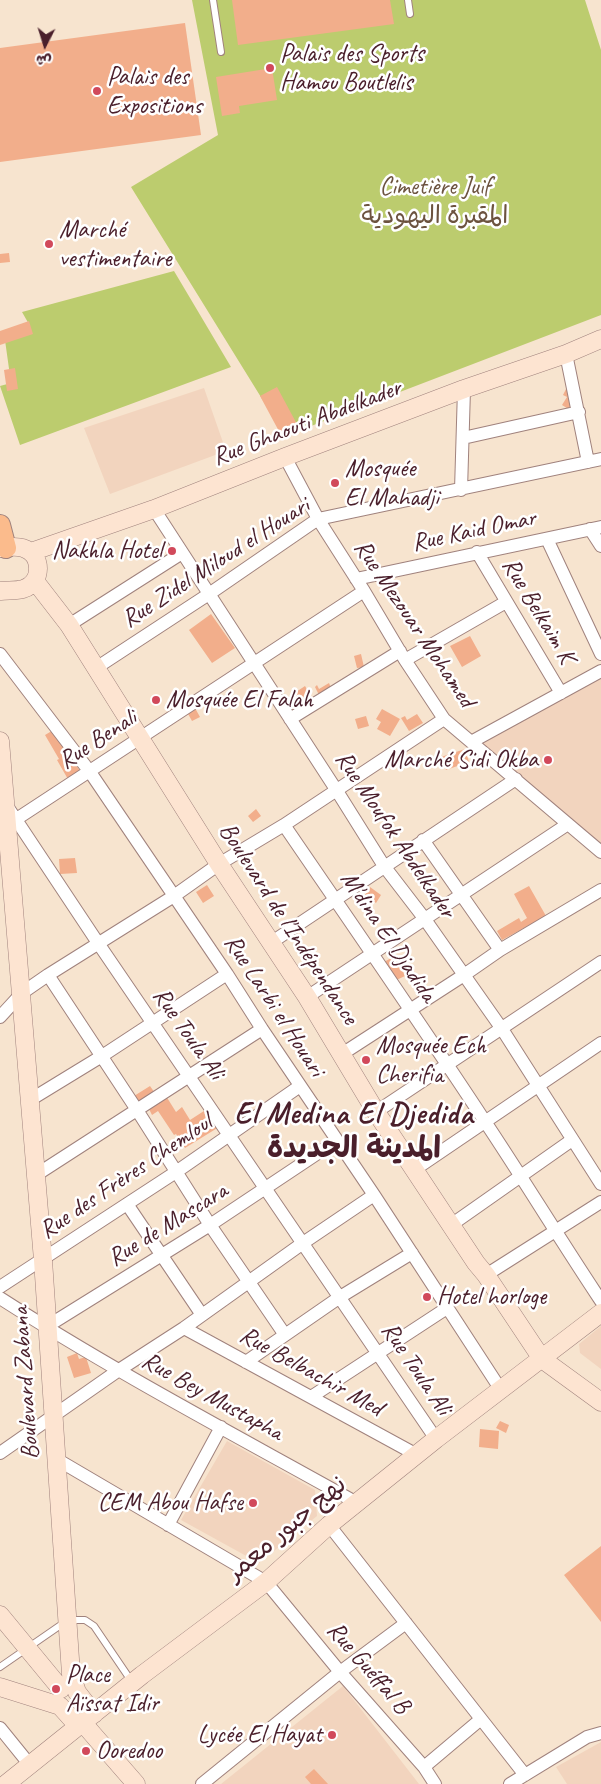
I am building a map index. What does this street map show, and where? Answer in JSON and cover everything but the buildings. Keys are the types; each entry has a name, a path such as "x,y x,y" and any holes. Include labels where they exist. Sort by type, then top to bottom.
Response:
{"main road":[{"name":"Rue Ghaouti Abdelkader","path":"31,552 154,509 285,457 464,389 566,354 601,339"},
{"path":"0,525 3,548 23,548 31,552 38,564 35,581 30,586 23,590 0,590"},
{"name":"Boulevard de l'Indépendance","path":"35,581 69,625 219,864 307,996 376,1112 542,1359 601,1402"},
{"name":"Boulevard Zabana","path":"0,741 5,803 11,824 43,1260 46,1328 58,1460 71,1674 85,1721"},
{"name":"نهج جبور معمر","path":"6,1784 132,1683 266,1582 329,1525 436,1439 601,1313"},
{"path":"0,1615 61,1689"},
{"path":"37,1699 61,1689 71,1674"},
{"path":"0,1687 60,1706 85,1721 136,1784"}],"street":[{"path":"566,354 579,412 595,461"},
{"path":"461,490 464,389"},
{"path":"463,438 579,412"},
{"name":"Rue Mezouar Mohamed","path":"285,457 318,519 444,719 473,741 601,852"},
{"name":"Rue Zidel Miloud el Houari","path":"96,668 209,594 318,519 595,461"},
{"name":"Rue Moufok Abdelkader","path":"154,509 384,866 424,918 502,1029 601,1184"},
{"path":"596,528 601,546"},
{"name":"Rue Kaid Omar","path":"356,579 596,528"},
{"path":"547,539 601,654"},
{"name":"Rue Belkaim K","path":"477,552 561,694"},
{"path":"69,625 182,553"},
{"name":"Rue Benali","path":"11,824 364,591"},
{"path":"290,719 402,655 506,602"},
{"name":"Rue Larbi el Houari","path":"0,654 90,772 374,1195 501,1390"},
{"path":"473,741 601,671"},
{"path":"0,1017 22,993 48,975 174,896 219,864 337,791 444,719"},
{"path":"272,942 516,779"},
{"name":"Rue Toula Ali","path":"11,824 98,943 190,1076 436,1439"},
{"path":"307,996 568,824"},
{"name":"M'dina El Djadida","path":"284,825 373,953 485,1121 601,1301"},
{"path":"423,840 500,950"},
{"path":"342,1054 500,950 601,890"},
{"path":"376,1112 448,1066 601,962"},
{"path":"30,1100 102,1056 227,974"},
{"path":"48,975 210,1225 285,1335"},
{"path":"36,1175 262,1029"},
{"path":"414,1170 601,1043"},
{"name":"Rue des Frères Chemloul","path":"0,1287 176,1172 300,1086"},
{"name":"Rue de Mascara","path":"46,1328 210,1225 336,1140"},
{"path":"451,1225 572,1140"},
{"path":"0,1453 119,1370 184,1328 303,1242 374,1195"},
{"path":"486,1275 601,1202"},
{"path":"127,1204 202,1315"},
{"path":"246,1362 340,1296 412,1253"},
{"name":"Rue Bey Mustapha","path":"0,1298 46,1328 119,1370 357,1503"},
{"path":"311,1397 447,1308"},
{"name":"Rue Belbachir Med","path":"184,1328 417,1455"},
{"path":"168,1525 221,1427"},
{"path":"58,1460 266,1582"},
{"path":"329,1525 525,1775"},
{"name":"Rue Guéffal B","path":"266,1582 340,1672 424,1767 435,1784"},
{"path":"202,1784 340,1672 406,1624"},
{"path":"424,1767 482,1719"},
{"path":"0,1728 30,1765"},
{"path":"510,1784 587,1737 601,1733"}],"lane":[{"path":"213,0 221,52"},
{"path":"409,1 410,14"},
{"path":"0,1667 26,1647 68,1620 85,1620 90,1622 132,1683"}],"shaded area":[{"path":"204,388 226,451 110,494 84,428"},
{"name":"Marché Sidi Okba","path":"601,670 601,852 473,741"},
{"path":"601,1326 601,1369 580,1353 579,1344"},
{"name":"CEM Abou Hafse","path":"227,1441 315,1490 317,1516 259,1563 181,1520"},
{"name":"Lycée El Hayat","path":"343,1686 419,1784 221,1784"},
{"path":"601,1742 601,1784 567,1784 556,1767"}],"green space":[{"name":"Cimetière Juif المقبرة اليهودية","path":"192,0 585,0 601,50 601,315 285,436 131,187 218,135"},
{"path":"174,271 231,367 20,445 0,386 11,383 4,333 30,326 22,312"}],"place":[{"name":"Palais des Sports Hamou Boutlelis","path":"270,68"},
{"name":"Palais des Expositions","path":"97,91"},
{"name":"Marché vestimentaire","path":"49,244"},
{"name":"Mosquée El Mahadji","path":"335,483"},
{"name":"Nakhla Hotel","path":"172,551"},
{"name":"Mosquée El Falah","path":"156,700"},
{"name":"Marché Sidi Okba","path":"548,760"},
{"name":"Mosquée Ech Cherifia","path":"366,1060"},
{"name":"Hotel horloge","path":"427,1297"},
{"name":"CEM Abou Hafse","path":"253,1503"},
{"name":"Place Aïssat Idir","path":"56,1689"},
{"name":"Lycée El Hayat","path":"332,1735"},
{"name":"Ooredoo","path":"86,1751"}],"district":[{"name":"El Medina El Djedida المدينة الجديدة","path":"354,1132"}]}
